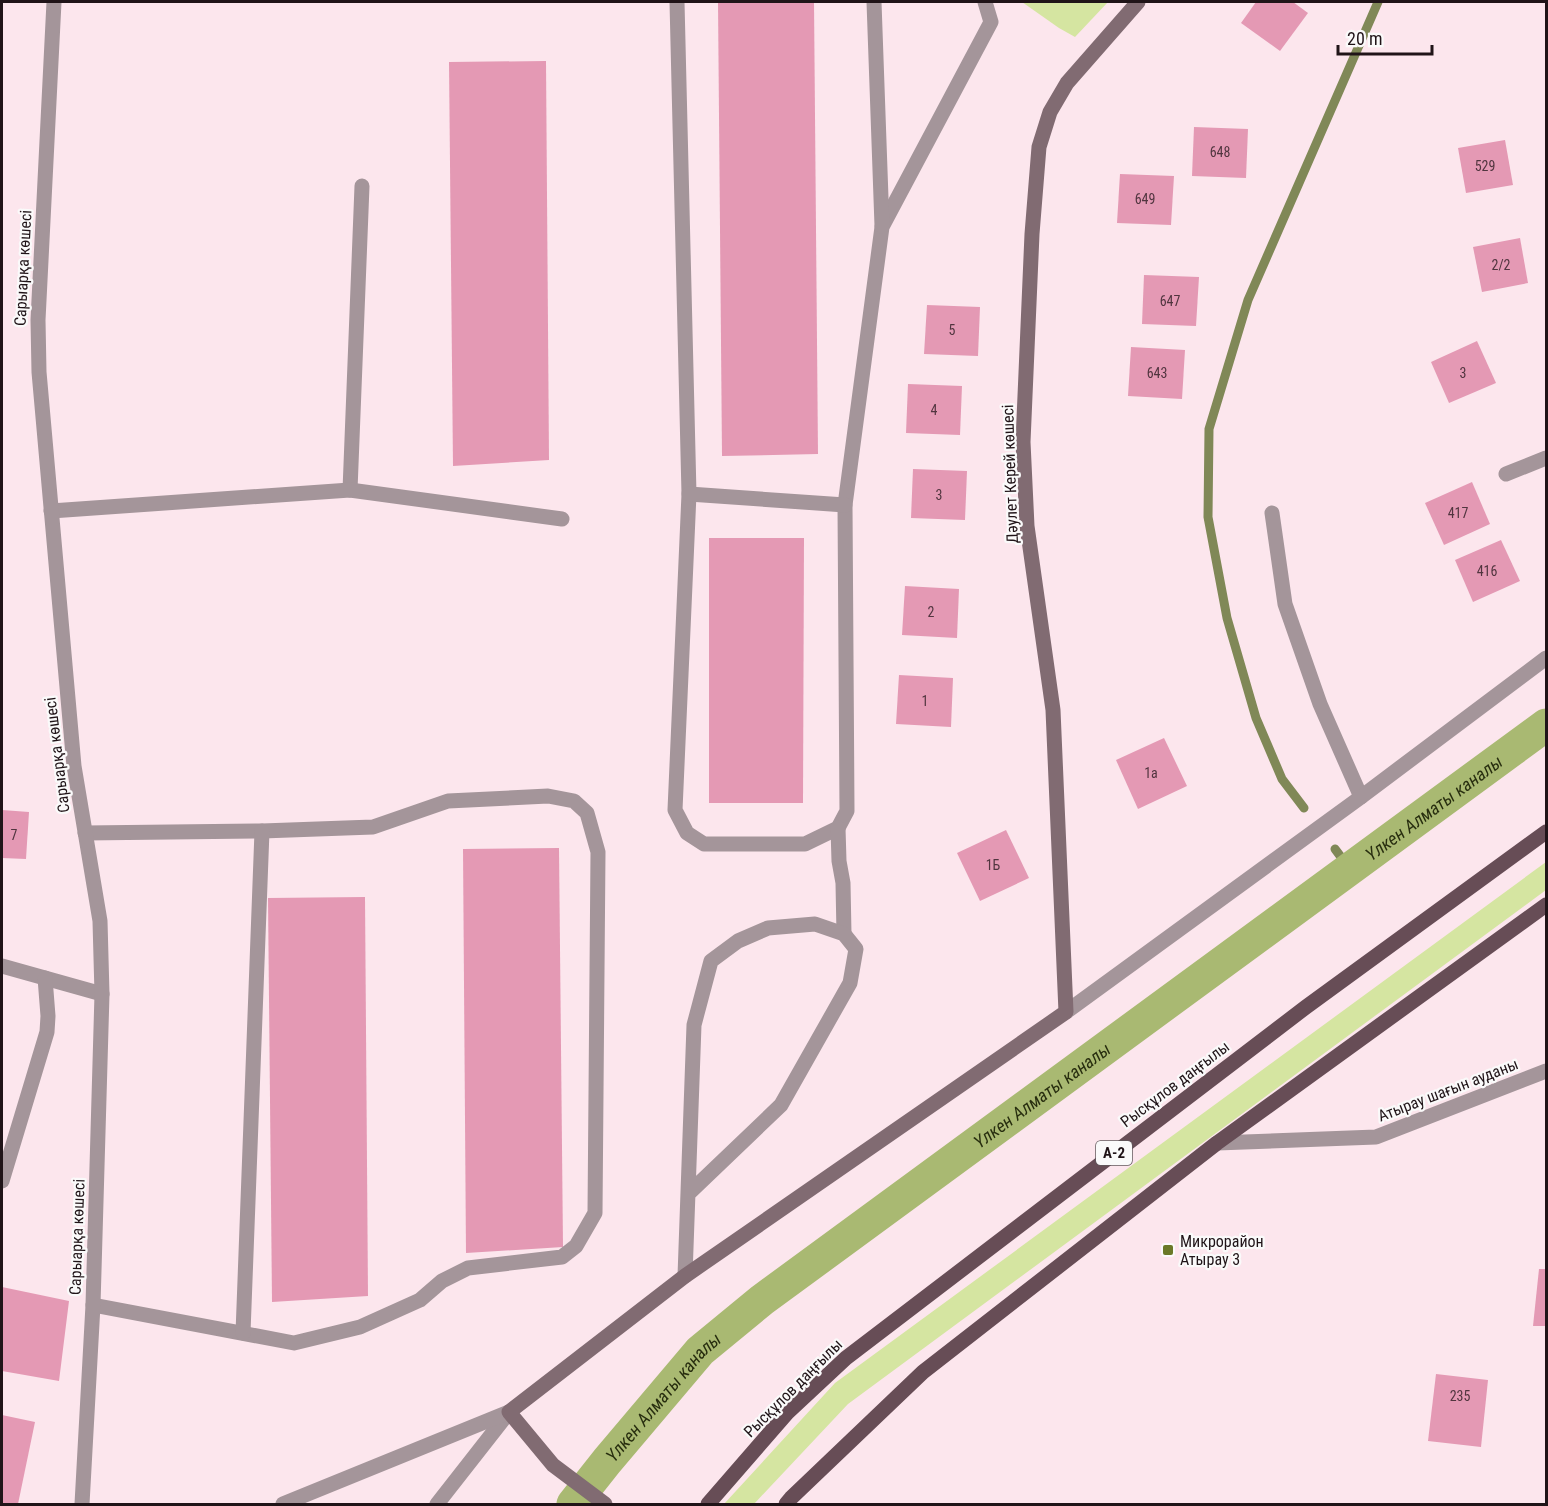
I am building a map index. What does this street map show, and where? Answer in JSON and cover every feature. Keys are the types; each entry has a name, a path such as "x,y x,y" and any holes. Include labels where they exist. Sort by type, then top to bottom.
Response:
{"main road":[{"name":"Рысқұлов даңғылы","path":"708,1504 787,1413 846,1358 1306,1007 1546,832"},
{"path":"786,1504 923,1372 1217,1143 1546,905"}],"street":[{"name":"Сарыарқа көшесі","path":"54,2 38,320 39,372 74,766 100,921 102,994 93,1305 82,1504"},
{"path":"677,2 689,494 675,810 687,832 704,844 805,844 838,828"},
{"path":"844,934 843,883 839,861 838,828 847,811 844,505 882,226 874,2"},
{"path":"882,226 991,22 985,2"},
{"name":"Дәулет Керей көшесі","path":"1066,1012 1053,710 1027,526 1023,442 1032,234 1039,147 1050,112 1067,83 1138,2"},
{"path":"350,490 362,186"},
{"path":"1506,474 1546,458"},
{"path":"51,511 350,490 562,519"},
{"path":"689,494 844,505"},
{"path":"1272,513 1285,604 1320,704 1361,797"},
{"path":"437,1504 509,1412 685,1276 1066,1012 1361,797 1546,658"},
{"path":"85,833 373,827 448,801 548,796 574,801 587,813 598,852 595,1213 576,1246 562,1257 468,1268 442,1281 420,1300 360,1327 294,1343 93,1305"},
{"path":"243,1333 262,831"},
{"path":"685,1276 694,1025 711,962 738,941 768,928 815,924 844,934 856,949 850,983 781,1105 688,1194"},
{"path":"2,966 102,994"},
{"path":"2,1181 46,1032 48,1016 45,978"},
{"name":"Атырау шағын ауданы","path":"1217,1143 1376,1137 1546,1071"},
{"path":"509,1412 553,1465 606,1504"},
{"path":"283,1504 509,1412"}],"green space":[{"path":"1022,2 1108,2 1075,37"},
{"path":"1546,862 1546,890 848,1404 754,1504 724,1504 835,1383"}],"building":[{"path":"718,2 814,2 818,454 722,456"},
{"path":"1256,2 1293,2 1308,13 1280,51 1241,23"},
{"path":"546,61 549,460 453,466 449,62"},
{"path":"1194,127 1248,129 1246,178 1192,176"},
{"path":"1505,140 1513,185 1466,193 1458,148"},
{"path":"1120,174 1174,176 1171,225 1117,223"},
{"path":"1520,238 1528,283 1482,292 1473,247"},
{"path":"1144,275 1199,277 1196,326 1142,324"},
{"path":"927,305 980,307 978,356 924,354"},
{"path":"1477,341 1496,383 1449,403 1431,362"},
{"path":"1131,347 1185,350 1182,399 1128,396"},
{"path":"908,384 962,386 960,435 906,433"},
{"path":"913,469 967,471 965,520 911,518"},
{"path":"1472,482 1490,524 1444,545 1425,503"},
{"path":"709,538 804,538 803,803 709,803"},
{"path":"1501,540 1520,581 1473,602 1455,560"},
{"path":"905,586 959,589 957,638 902,635"},
{"path":"899,675 953,678 951,727 896,724"},
{"path":"1164,738 1187,786 1138,809 1116,760"},
{"path":"2,810 29,812 26,859 2,858"},
{"path":"1006,830 1029,878 980,901 957,853"},
{"path":"559,848 563,1247 466,1253 463,849"},
{"path":"365,897 368,1296 272,1302 268,898"},
{"path":"1539,1269 1546,1269 1546,1326 1533,1326"},
{"path":"2,1287 69,1301 59,1381 2,1371"},
{"path":"1436,1374 1488,1380 1481,1447 1428,1441"},
{"path":"2,1415 35,1422 18,1504 2,1504"}],"waterway":[{"path":"1304,808 1282,779 1256,718 1227,618 1208,517 1209,429 1248,300 1378,2"},
{"name":"Үлкен Алматы каналы","path":"573,1504 700,1351 762,1300 1546,725"},
{"path":"1335,849 1350,869"}],"place":[{"name":"Микрорайон Атырау 3","path":"1168,1250"}]}
